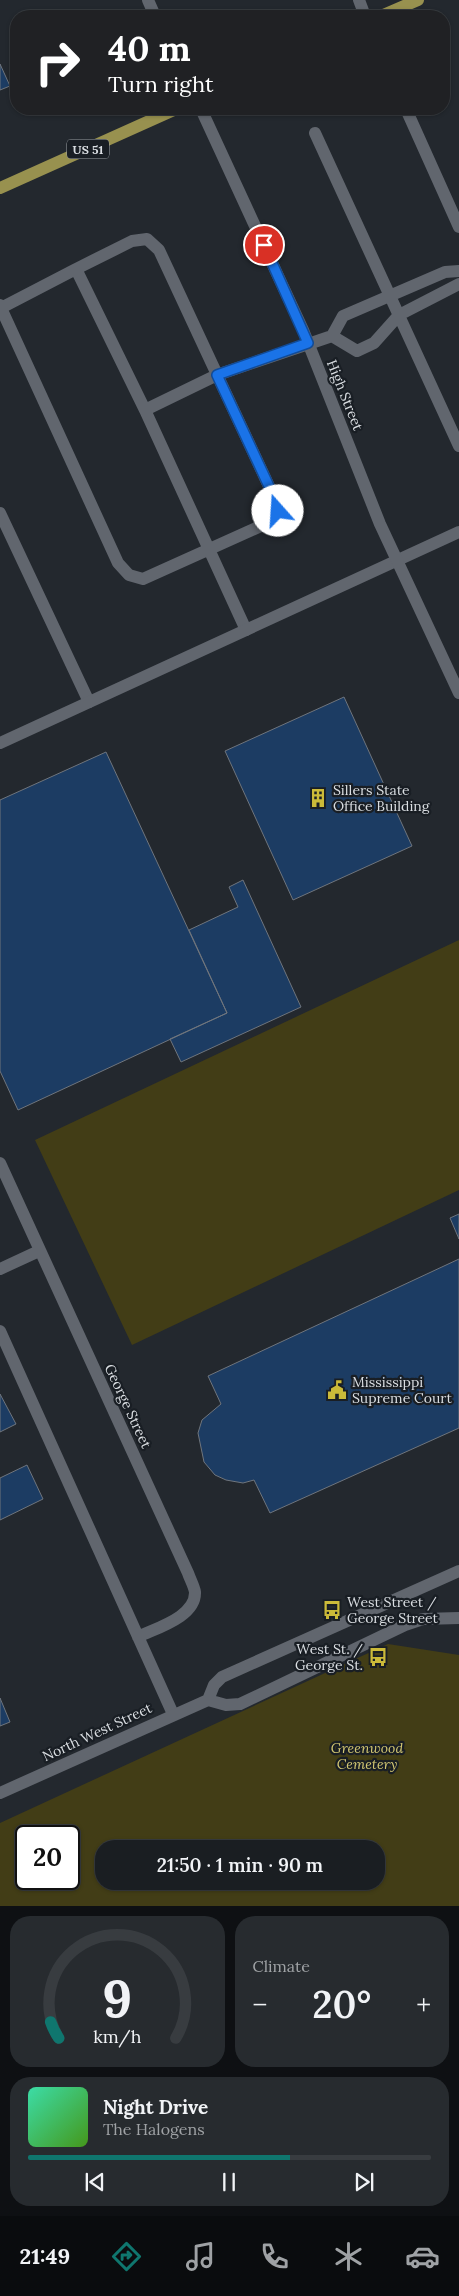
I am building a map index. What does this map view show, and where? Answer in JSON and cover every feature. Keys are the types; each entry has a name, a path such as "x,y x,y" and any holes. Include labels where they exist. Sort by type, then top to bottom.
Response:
{"main road":[{"path":"396,10 418,0"},
{"name":"US 51","path":"0,188 163,115"}],"street":[{"name":"High Street","path":"204,115 308,343 380,524 459,693"},
{"path":"409,115 459,227"},
{"path":"315,133 459,446"},
{"path":"147,239 159,250 274,497 278,511 272,521 143,579 129,575 118,563 0,306 76,269 132,241 147,239"},
{"path":"76,269 145,410 246,630"},
{"path":"145,410 217,375 332,336 343,316 445,272 459,271"},
{"path":"332,336 358,351 374,343 399,315 459,284"},
{"path":"0,513 89,702"},
{"path":"0,743 459,532"},
{"name":"George Street","path":"0,1163 195,1592 193,1606 182,1615 138,1637"},
{"path":"0,1269 40,1251"},
{"path":"0,1331 173,1714"},
{"path":"459,1571 222,1677 214,1685 208,1700 226,1705 240,1704 405,1625 423,1619 459,1618"},
{"name":"North West Street","path":"0,1793 173,1714 208,1700"}],"green space":[{"path":"459,940 459,1190 132,1345 35,1140"},
{"name":"Greenwood Cemetery","path":"388,1644 459,1655 459,1906 0,1906 0,1823"}],"building":[{"path":"0,64 10,86 0,90"},
{"name":"Sillers State Office Building","path":"344,697 412,846 293,900 225,751"},
{"path":"106,752 227,1013 18,1110 0,1071 0,800"},
{"path":"243,880 301,1007 181,1062 170,1039 227,1013 189,930 238,907 229,887"},
{"path":"459,1214 459,1239 450,1218"},
{"name":"Mississippi Supreme Court","path":"459,1259 459,1428 270,1513 254,1480 243,1483 226,1480 215,1475 204,1462 198,1433 202,1420 221,1404 208,1376"},
{"path":"0,1394 16,1424 0,1432"},
{"path":"27,1465 43,1499 0,1520 0,1478"},
{"path":"0,1698 10,1722 0,1726"}],"place":[{"name":"Sillers State Office Building","path":"318,798"},
{"name":"Mississippi Supreme Court","path":"337,1390"},
{"name":"West Street / George Street","path":"332,1610"},
{"name":"West St. / George St.","path":"378,1657"}],"route":[{"path":"264,245 308,343 217,375 274,497 278,511"}]}
